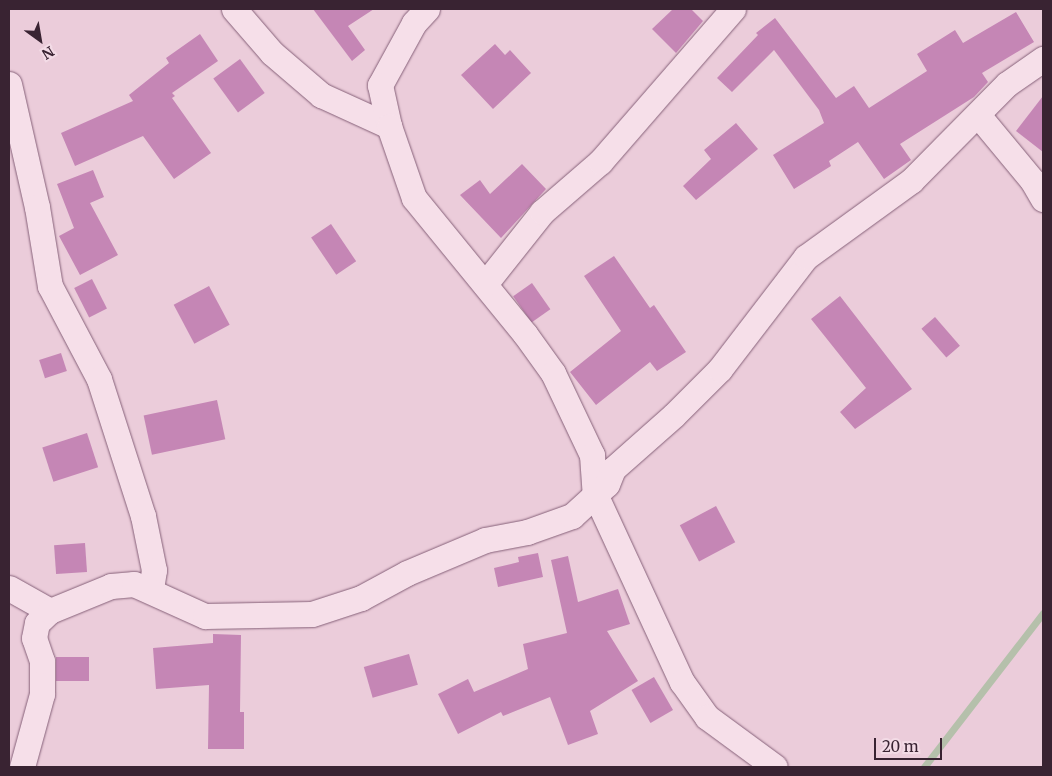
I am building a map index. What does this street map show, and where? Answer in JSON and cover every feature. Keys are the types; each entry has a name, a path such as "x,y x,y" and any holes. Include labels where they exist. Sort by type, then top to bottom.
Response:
{"street":[{"path":"234,9 272,53 321,94 389,126"},
{"path":"427,9 414,23 380,85 389,126 414,198 485,284 553,373 592,455 595,494 682,682 707,717 775,767"},
{"path":"485,284 542,212 600,162 733,9"},
{"path":"22,767 42,694 42,661 34,638 37,623 50,611 111,586 134,584 151,590 205,616 312,614 361,598 407,573 484,540 527,532 572,516 607,484 613,468 674,415 720,369 806,257 911,181 1007,84 1043,59"},
{"path":"9,84 37,207 50,286 99,379 143,516 154,570 151,590"},
{"path":"978,115 1032,180 1043,199"},
{"path":"9,588 50,611"}],"building":[{"path":"313,9 374,9 348,26 365,50 352,61"},
{"path":"673,9 691,9 703,21 676,53 652,29"},
{"path":"1016,12 1034,42 982,73 988,82 974,97 900,144 911,160 884,179 858,142 829,161 831,166 794,189 773,155 824,123 819,110 774,50 732,92 717,78 758,35 756,33 775,18 836,98 854,86 869,108 927,71 917,54 955,30 963,43"},
{"path":"200,34 218,61 172,93 175,96 172,98 211,153 174,179 143,136 75,166 61,133 133,101 129,95 169,63 166,58"},
{"path":"495,44 505,55 510,50 531,73 493,109 461,75"},
{"path":"240,59 265,93 238,112 213,78"},
{"path":"1043,96 1043,152 1016,131"},
{"path":"736,123 758,149 696,200 683,186 711,159 704,150"},
{"path":"522,164 546,189 501,238 460,195 480,180 490,194"},
{"path":"93,170 104,197 90,203 118,255 80,275 59,236 74,228 57,184"},
{"path":"331,224 356,261 336,275 311,237"},
{"path":"614,256 650,308 654,305 686,352 657,371 650,362 596,405 570,372 621,331 584,276"},
{"path":"92,279 107,308 89,317 74,288"},
{"path":"532,283 550,309 532,322 513,296"},
{"path":"209,286 230,325 194,344 174,305"},
{"path":"840,296 912,389 855,429 840,412 866,388 811,319"},
{"path":"935,317 960,346 946,357 921,329"},
{"path":"61,353 67,371 45,378 39,360"},
{"path":"217,400 225,439 152,455 144,416"},
{"path":"87,433 98,467 53,482 42,448"},
{"path":"716,506 735,542 699,561 680,525"},
{"path":"85,543 87,572 56,574 54,545"},
{"path":"538,553 543,577 498,587 494,568 519,562 518,557"},
{"path":"568,556 578,602 618,589 630,624 607,631 638,681 590,711 598,734 568,745 550,697 503,716 501,712 458,734 438,694 468,679 474,692 528,669 523,644 567,633 551,560"},
{"path":"213,634 241,635 240,712 244,712 244,749 208,749 209,685 156,689 153,648 213,643"},
{"path":"409,654 418,685 373,698 364,667"},
{"path":"56,657 89,657 89,681 56,681"},
{"path":"654,677 673,710 650,723 631,690"}],"waterway":[{"path":"924,767 1043,613"}]}
